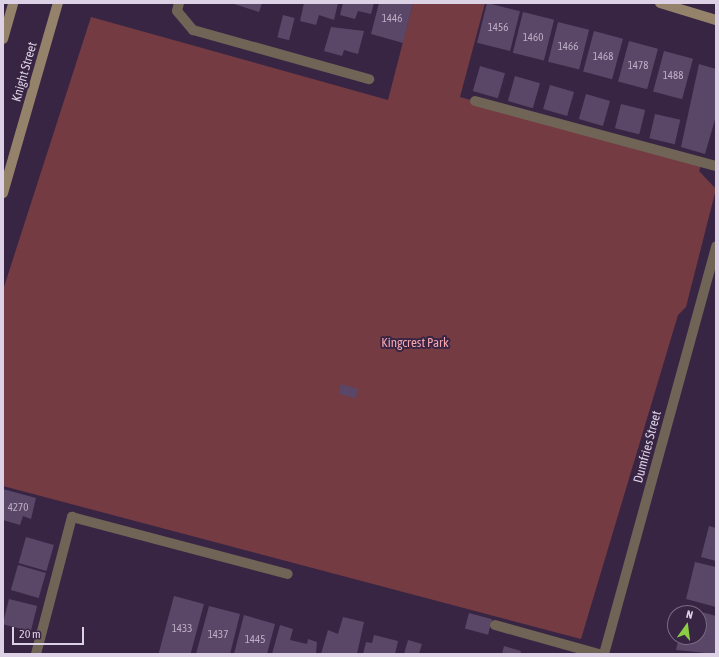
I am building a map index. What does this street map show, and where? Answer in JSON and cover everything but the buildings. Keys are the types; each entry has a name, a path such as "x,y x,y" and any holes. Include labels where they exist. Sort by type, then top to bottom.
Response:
{"main road":[{"path":"3,39 13,3"},
{"name":"Knight Street","path":"3,193 58,3"},
{"path":"660,3 716,20"}],"street":[{"path":"179,3 177,11 193,30 369,79"},
{"path":"475,101 716,166"},
{"name":"Dumfries Street","path":"604,654 713,266 716,246"},
{"path":"36,654 72,517 288,574"},
{"path":"495,625 598,654"}],"green space":[{"name":"Kingcrest Park","path":"413,3 485,3 460,97 702,163 699,171 716,189 686,307 678,315 581,639 3,486 3,290 91,17 388,100"}]}
